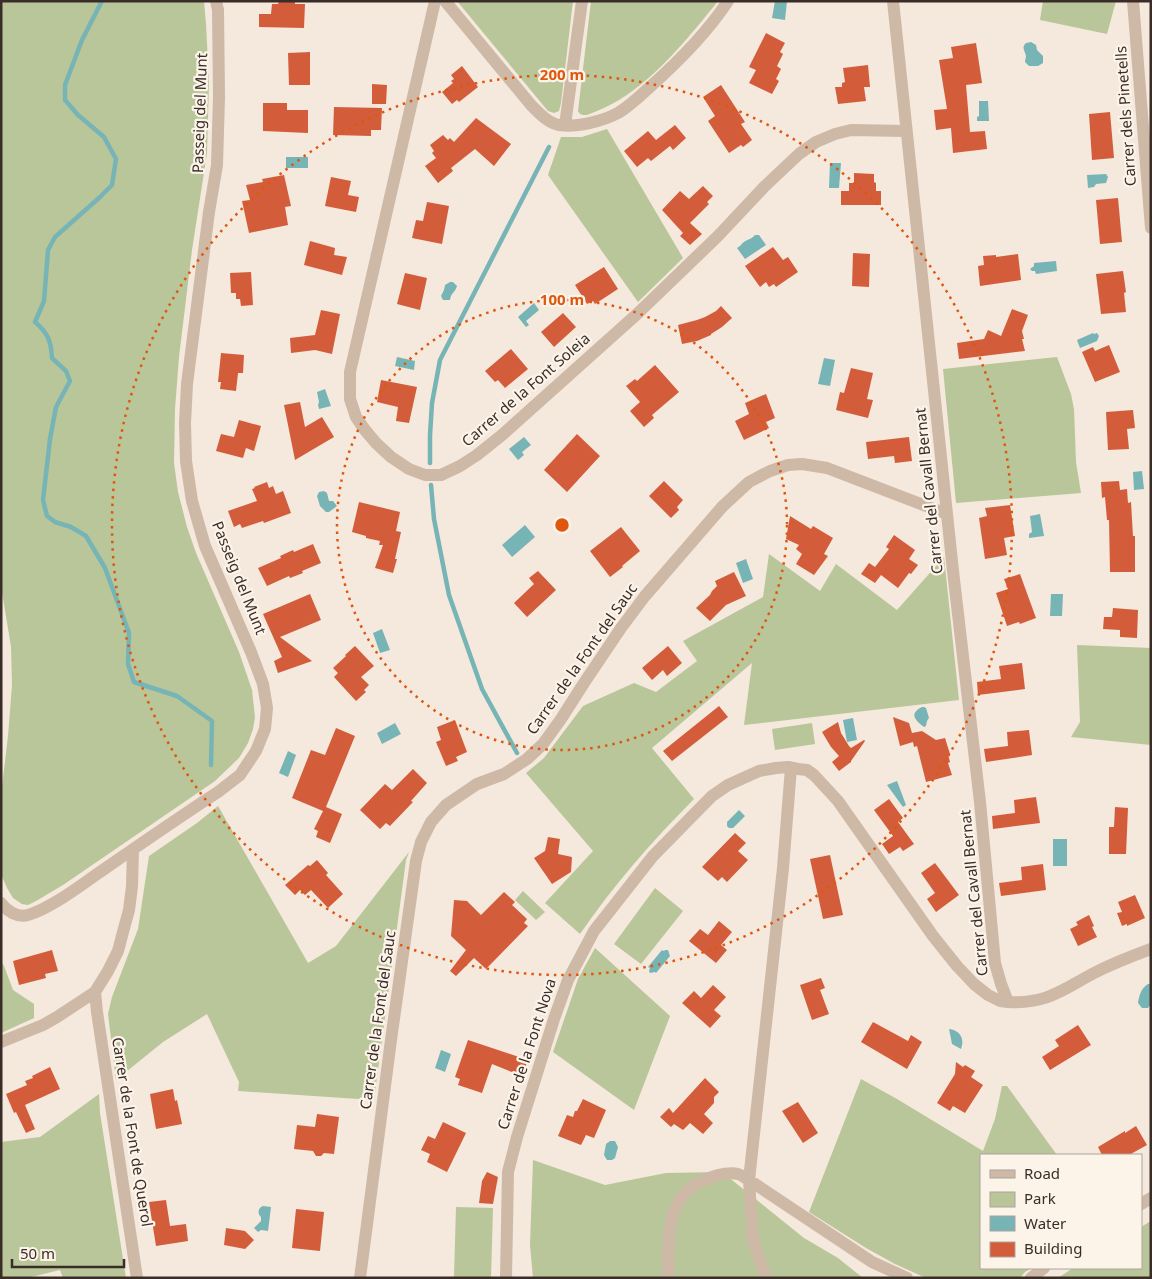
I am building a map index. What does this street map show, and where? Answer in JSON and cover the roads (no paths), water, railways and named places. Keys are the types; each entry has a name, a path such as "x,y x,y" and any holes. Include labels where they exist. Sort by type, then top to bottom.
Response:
{"street":[{"name":"Passeig del Munt","path":"1,903 12,914 26,916 79,887 240,775 256,752 265,730 267,708 263,684 205,546 192,501 186,461 187,384 209,212 218,164 218,10 216,1"},
{"name":"Carrer de la Font Soleia","path":"435,1 350,372 350,399 356,417 365,430 391,457 409,469 425,475 441,474 460,466 502,435 636,315 799,154 816,142 851,130 906,131"},
{"path":"445,1 542,116 557,125 572,126 593,122 618,113 636,100 664,75 698,40 728,1"},
{"path":"565,125 582,1"},
{"name":"Carrer del Cavall Bernat","path":"791,768 806,770 814,775 838,801 933,936 957,966 974,984 988,995 1000,1001 1008,1002 995,963 980,802 947,514 893,1"},
{"name":"Carrer dels Pinetells","path":"1133,1 1151,228"},
{"name":"Carrer de la Font del Sauc","path":"360,1278 416,861 420,842 431,822 446,805 477,784 504,774 528,759 543,744 645,596 722,508 749,482 770,471 788,465 802,464 827,468 947,514"},
{"path":"766,1278 753,1242 749,1180 783,868 791,768"},
{"name":"Carrer de la Font Nova","path":"506,1278 508,1172 517,1136 568,980 594,931 653,856 712,796 744,777 759,771 791,768"},
{"path":"1,1042 43,1025 95,992 112,965 118,951 130,902 133,850"},
{"path":"1008,1002 1023,1003 1055,995 1095,973 1151,949"},
{"name":"Carrer de la Font de Querol","path":"95,992 137,1278"},
{"path":"668,1278 669,1232 677,1203 694,1185 705,1179 718,1175 737,1173 872,1262 907,1278"},
{"path":"1032,1278 1043,1269"}],"water":[{"path":"775,1 787,1 785,20 772,18"},
{"path":"1031,42 1036,45 1037,50 1043,56 1043,63 1038,66 1029,66 1025,62 1024,46 1026,43"},
{"path":"979,101 988,101 989,121 977,121"},
{"path":"286,157 308,157 308,168 286,168"},
{"path":"830,163 841,163 839,188 829,188"},
{"path":"1106,174 1108,177 1106,183 1096,184 1094,187 1088,188 1087,175"},
{"path":"755,235 759,235 766,245 745,259 737,248"},
{"path":"1056,261 1057,271 1036,274 1035,271 1030,269 1034,266 1034,263"},
{"path":"450,282 457,286 450,300 443,300 441,296 445,285"},
{"path":"534,303 539,310 526,321 529,325 526,327 518,317"},
{"path":"1097,333 1099,336 1097,341 1080,348 1077,340"},
{"path":"397,357 415,361 414,370 395,366"},
{"path":"824,358 835,360 830,386 818,384"},
{"path":"325,389 331,406 319,409 317,392"},
{"path":"524,437 531,445 522,452 524,455 518,460 509,449"},
{"path":"1142,471 1144,489 1134,490 1133,472"},
{"path":"324,491 327,493 329,501 333,501 337,506 326,512 320,506 317,496 319,492"},
{"path":"1040,514 1044,536 1029,538 1029,534 1032,532 1030,516"},
{"path":"525,525 535,537 512,557 502,545"},
{"path":"746,559 753,579 743,583 736,563"},
{"path":"1051,594 1063,594 1062,616 1050,616"},
{"path":"382,629 390,650 380,653 373,633"},
{"path":"922,707 926,708 929,718 924,727 916,720 914,715"},
{"path":"853,718 857,740 847,742 843,720"},
{"path":"395,723 401,734 382,744 377,733"},
{"path":"288,751 296,755 288,777 279,773"},
{"path":"897,781 906,805 903,807 887,785"},
{"path":"739,810 745,816 733,828 729,828 727,822"},
{"path":"1053,839 1067,839 1067,866 1053,866"},
{"path":"662,950 668,950 670,956 656,973 650,973 650,968 648,967"},
{"path":"1148,984 1151,984 1151,1004 1148,1008 1142,1008 1138,1003 1139,998 1142,990"},
{"path":"949,1029 956,1031 961,1036 961,1049 952,1044"},
{"path":"441,1050 451,1054 445,1072 435,1068"},
{"path":"610,1141 615,1141 618,1147 615,1158 607,1160 604,1155 606,1144"},
{"path":"263,1206 271,1207 268,1231 261,1230 258,1232 254,1228 261,1221 259,1211"}],"waterway":[{"path":"102,1 82,40 65,85 65,100 78,115 104,137 116,159 112,185 55,237 48,250 44,301 35,322 48,338 52,358 66,371 70,381 56,407 50,439 43,500 47,516 55,522 71,527 86,536 105,568 129,633 128,664 134,682 177,696 212,721 211,765"},
{"path":"430,463 432,403 440,360 549,147"},
{"path":"431,485 434,519 449,595 482,689 517,753"}]}
